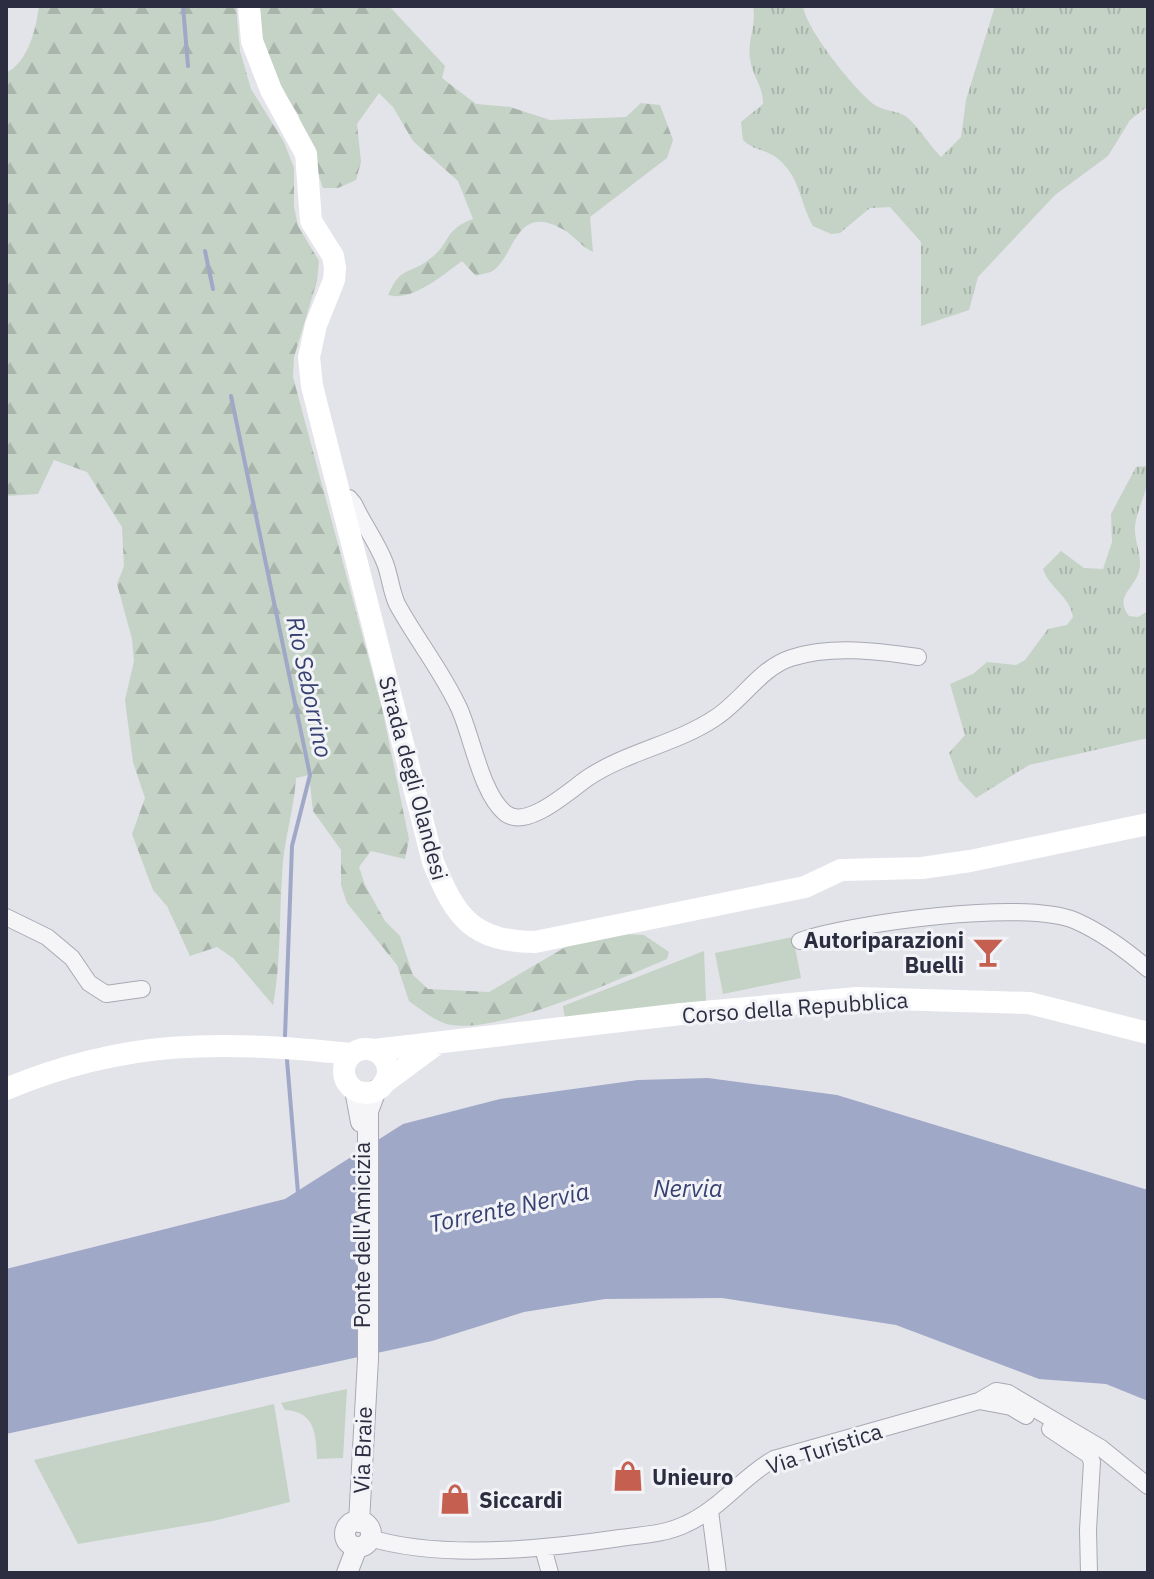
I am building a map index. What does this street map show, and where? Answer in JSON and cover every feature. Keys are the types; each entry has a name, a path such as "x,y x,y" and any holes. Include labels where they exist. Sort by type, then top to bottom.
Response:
{"main road":[{"name":"Strada degli Olandesi","path":"249,6 252,41 271,90 306,154 311,221 333,256 335,268 334,280 316,325 309,357 312,386 433,862 445,892 463,918 483,934 500,942 535,942 805,887 841,870 922,868 970,861 1148,824"},
{"name":"Corso della Repubblica","path":"6,1089 52,1070 172,1045 363,1052 681,1014 857,998 1029,1003 1148,1033"},
{"name":"Corso della Repubblica","path":"290,1048 365,1094 439,1043"},
{"path":"363,1052 387,1064 365,1094 345,1064 363,1052"}],"street":[{"path":"340,498 349,498 354,504 385,563 396,601 460,709 495,800 506,815 518,818 534,815 614,761 689,733 717,717 756,681 790,658 863,651 918,657"},
{"path":"800,941 829,931 1003,910 1073,920 1132,955 1148,969"},
{"path":"6,917 47,937 72,958 89,983 106,994 142,989"},
{"name":"Ponte dell'Amicizia","path":"364,1365 365,1094"},
{"name":"Via Braie","path":"347,1573 362,1536 364,1365"},
{"name":"Via Turistica","path":"362,1536 417,1547 543,1548 671,1530 710,1511 758,1468 774,1459 979,1401 996,1391 1008,1393 1101,1448 1148,1486"},
{"path":"979,1401 1011,1407 1089,1455 1092,1462 1089,1573"},
{"path":"710,1511 718,1573"},
{"path":"543,1548 550,1573"}],"green space":[{"path":"39,6 236,6 240,51 251,89 284,142 294,168 294,207 298,226 319,261 317,281 294,357 293,377 382,708 409,839 405,859 371,851 359,867 365,885 385,921 400,936 413,975 428,989 489,992 569,945 625,934 644,935 669,952 667,959 529,1013 473,1025 440,1022 409,1001 397,965 347,903 341,885 341,850 313,811 309,775 296,778 284,851 279,957 273,1005 233,958 217,947 190,956 167,906 153,890 132,834 145,798 133,762 125,700 134,661 132,639 117,584 124,566 122,527 87,472 54,460 38,494 6,496 6,73 25,53 33,35"},
{"path":"257,6 389,6 445,66 442,78 476,104 510,107 550,120 626,117 641,103 660,105 673,140 667,158 590,217 593,252 564,230 536,222 519,233 492,271 476,276 462,261 417,291 407,295 388,295 402,274 431,258 452,232 473,219 458,181 413,141 393,107 379,93 357,124 361,162 356,180 338,188 323,188 298,114 273,76 259,41"},
{"path":"753,6 803,6 812,29 856,87 875,105 909,119 941,157 961,137 966,100 995,6 1148,6 1148,106 1130,120 1108,156 1055,195 978,277 969,310 921,326 921,242 890,207 870,208 840,233 831,234 813,226 795,181 785,165 773,155 743,140 741,122 763,104 750,59"},
{"path":"1146,466 1146,488 1135,527 1140,566 1124,603 1129,616 1138,617 1148,611 1148,738 1029,765 976,798 959,780 949,753 965,735 950,684 973,674 987,662 1016,665 1025,660 1048,629 1067,625 1073,617 1071,610 1043,569 1061,551 1084,568 1103,569 1112,542 1111,514 1136,467"},
{"path":"793,937 801,978 723,994 715,953"},
{"path":"704,951 706,1001 565,1019 563,1006"},
{"path":"347,1389 343,1458 317,1459 312,1426 303,1415 285,1410 281,1403"},
{"path":"274,1404 290,1502 213,1521 78,1544 34,1460"}],"water":[{"name":"Nervia","path":"708,1078 837,1095 1148,1190 1148,1401 1106,1384 1039,1379 896,1325 722,1298 605,1299 524,1312 432,1341 6,1434 6,1269 285,1199 403,1124 500,1099 638,1080"}],"waterway":[{"name":"Rio Seborrino","path":"183,6 188,66"},
{"name":"Rio Seborrino","path":"205,251 213,289"},
{"name":"Rio Seborrino","path":"231,396 310,775 292,846 285,1036"},
{"path":"287,1060 298,1193"}],"place":[{"name":"Autoriparazioni Buelli","path":"988,952"},
{"name":"Unieuro","path":"628,1476"},
{"name":"Siccardi","path":"455,1499"}],"water label":[{"name":"Torrente Nervia","path":"509,1207"}]}
